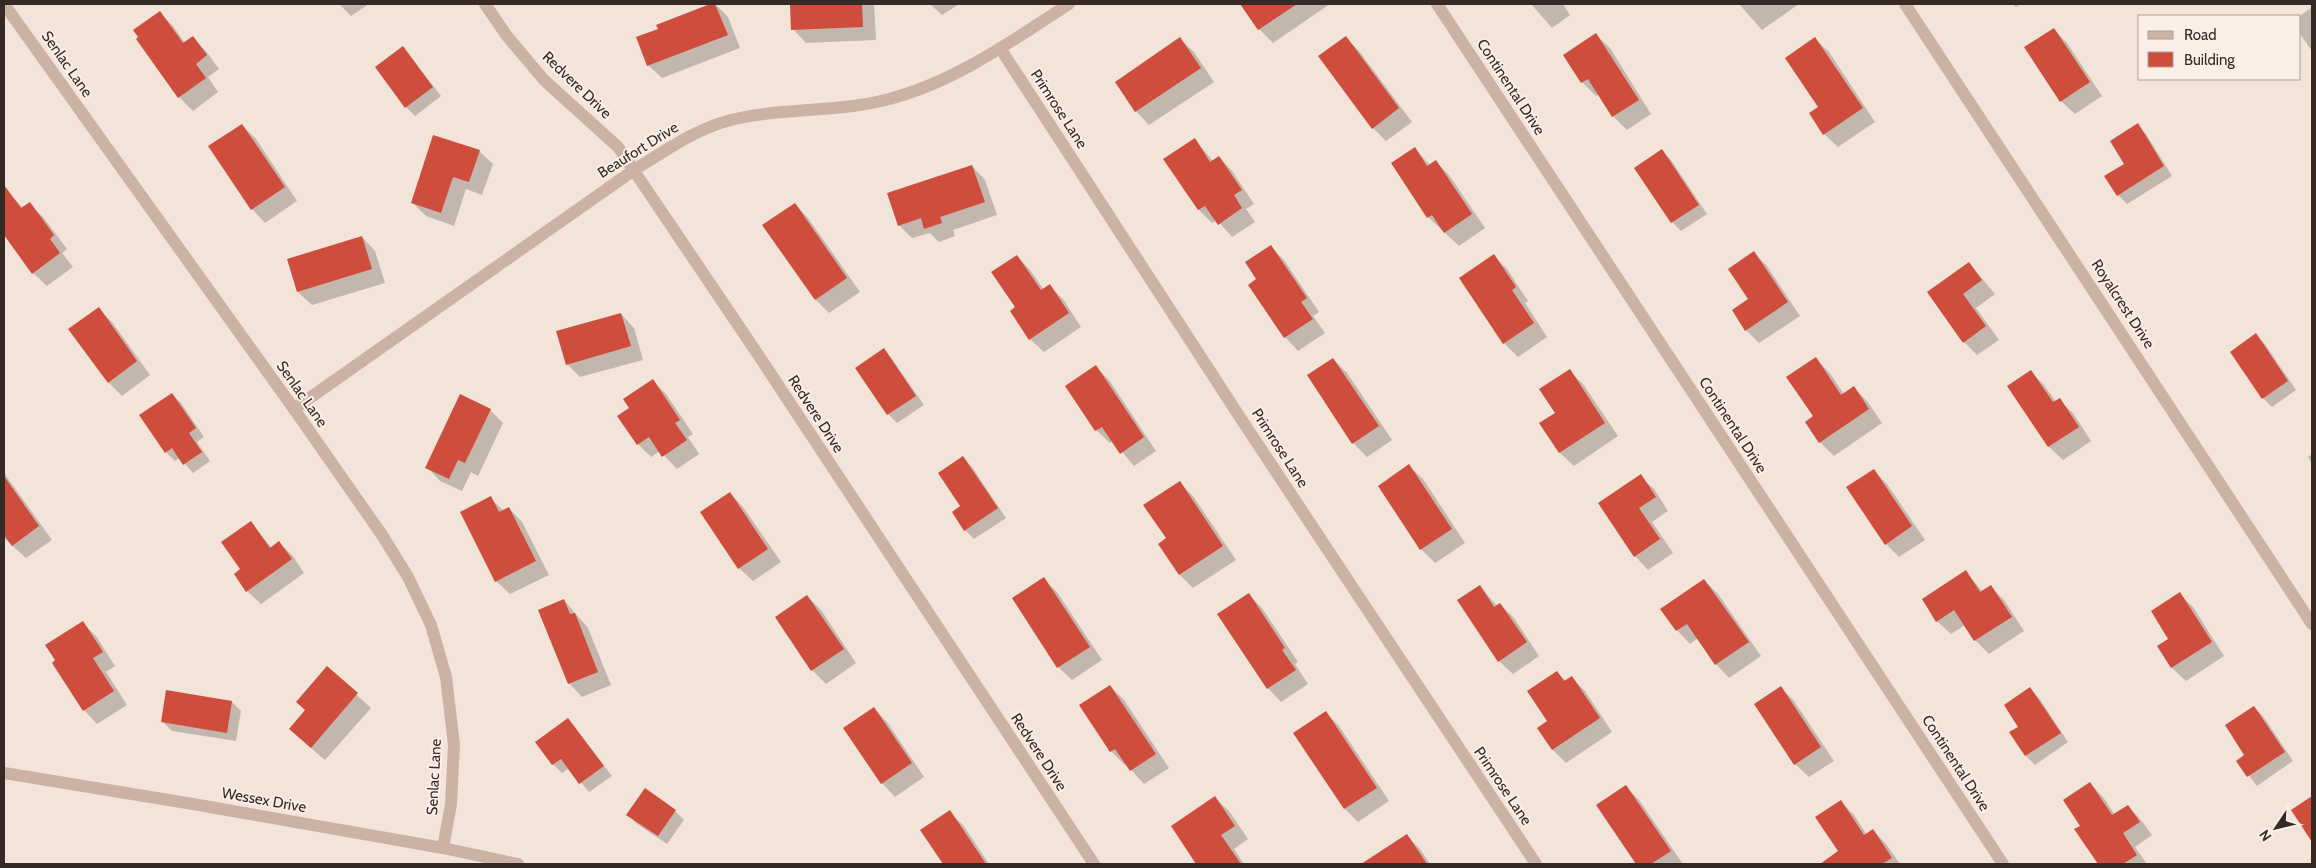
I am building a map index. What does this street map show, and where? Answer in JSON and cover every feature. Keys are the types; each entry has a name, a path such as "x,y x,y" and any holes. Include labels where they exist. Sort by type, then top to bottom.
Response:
{"street":[{"name":"Senlac Lane","path":"4,4 294,409 387,543 408,577 431,625 446,677 454,745 452,804 443,848"},
{"name":"Redvere Drive","path":"485,4 507,36 544,80 618,147 1094,864"},
{"name":"Beaufort Drive","path":"294,409 634,170 686,137 731,120 779,112 839,108 888,100 935,84 1000,48 1070,4"},
{"name":"Continental Drive","path":"1437,4 2002,864"},
{"name":"Royalcrest Drive","path":"1905,4 2312,624"},
{"name":"Primrose Lane","path":"1000,48 1246,428 1536,864"},
{"name":"Wessex Drive","path":"4,773 443,848 518,864"}],"building":[{"path":"710,4 715,4 728,35 647,66 636,37 658,29 656,25"},
{"path":"790,4 862,4 863,27 791,30"},
{"path":"1240,4 1297,4 1258,30"},
{"path":"160,11 183,43 193,36 207,55 196,64 206,78 178,98 136,39 138,37 133,30"},
{"path":"2054,28 2090,82 2060,102 2024,47"},
{"path":"1596,33 1639,100 1612,117 1588,79 1581,83 1563,55"},
{"path":"1346,36 1399,108 1372,129 1318,56"},
{"path":"1180,37 1201,68 1135,112 1115,82"},
{"path":"1815,37 1863,108 1823,135 1809,113 1818,107 1785,58"},
{"path":"403,46 433,87 405,108 375,67"},
{"path":"2138,123 2164,166 2117,196 2104,176 2124,164 2110,141"},
{"path":"242,124 285,187 251,210 208,146"},
{"path":"433,135 480,150 469,182 453,177 441,213 411,203"},
{"path":"1195,138 1210,162 1219,156 1242,190 1234,195 1242,208 1218,225 1205,206 1198,210 1163,159"},
{"path":"1415,147 1427,166 1436,160 1472,214 1444,233 1432,215 1427,218 1391,163"},
{"path":"1662,149 1699,205 1671,223 1634,168"},
{"path":"972,165 985,202 940,217 942,223 924,229 921,218 898,226 887,193"},
{"path":"4,185 21,208 30,202 54,235 50,239 60,253 32,274 4,235"},
{"path":"795,203 847,278 815,300 762,225"},
{"path":"362,236 372,269 297,292 287,259"},
{"path":"1271,245 1307,298 1301,302 1313,319 1284,338 1248,285 1256,279 1245,262"},
{"path":"1754,251 1788,302 1745,331 1732,310 1748,299 1728,269"},
{"path":"1494,254 1516,287 1512,290 1534,323 1503,344 1459,278"},
{"path":"1017,255 1041,290 1050,284 1069,313 1029,340 1010,311 1015,307 991,272"},
{"path":"1969,262 1982,280 1963,294 1986,326 1963,343 1927,292"},
{"path":"99,307 137,361 108,383 68,329"},
{"path":"621,313 631,346 566,365 556,331"},
{"path":"2256,333 2288,381 2262,399 2230,352"},
{"path":"884,348 916,396 887,415 855,368"},
{"path":"1816,357 1841,395 1854,386 1869,409 1819,443 1805,422 1813,416 1786,377"},
{"path":"1333,358 1379,426 1352,444 1307,375"},
{"path":"1096,365 1144,437 1120,454 1102,427 1095,431 1065,386"},
{"path":"1570,369 1605,423 1559,453 1539,423 1555,413 1539,389"},
{"path":"2031,370 2053,402 2060,398 2079,427 2048,447 2007,386"},
{"path":"653,379 680,420 675,423 687,440 662,457 649,437 637,445 617,416 629,408 623,399"},
{"path":"172,393 196,428 189,433 202,452 183,465 172,448 165,453 139,415"},
{"path":"460,394 491,409 465,463 458,460 449,479 425,468"},
{"path":"963,456 998,508 964,531 952,512 960,506 938,473"},
{"path":"1409,464 1452,529 1420,550 1378,486"},
{"path":"1874,469 1912,526 1885,545 1846,487"},
{"path":"1641,474 1656,497 1639,508 1660,539 1634,557 1598,503"},
{"path":"4,476 39,526 12,546 4,535"},
{"path":"1180,481 1223,546 1179,575 1158,544 1166,538 1143,505"},
{"path":"730,492 768,549 738,569 700,512"},
{"path":"491,496 499,512 509,507 536,561 495,582 460,512"},
{"path":"251,521 270,548 279,541 292,559 246,592 234,574 240,569 221,542"},
{"path":"1966,570 1980,592 1991,585 2012,617 1974,641 1954,610 1936,622 1922,599"},
{"path":"1044,577 1090,647 1057,668 1012,598"},
{"path":"1704,579 1749,642 1715,665 1687,624 1676,631 1660,609"},
{"path":"1480,585 1494,607 1500,603 1527,642 1498,662 1457,600"},
{"path":"2180,592 2212,642 2171,668 2157,646 2168,639 2151,611"},
{"path":"1249,593 1285,648 1282,650 1296,670 1267,689 1217,614"},
{"path":"807,595 844,649 811,671 775,617"},
{"path":"564,599 570,614 575,613 598,672 568,684 538,610"},
{"path":"83,621 103,652 93,658 114,691 83,711 52,663 55,660 45,645"},
{"path":"327,666 358,693 311,748 289,729 305,710 296,702"},
{"path":"1557,671 1564,681 1572,676 1600,718 1552,750 1537,728 1547,721 1527,691"},
{"path":"1110,685 1156,754 1130,771 1115,749 1110,752 1079,705"},
{"path":"1781,686 1821,747 1794,765 1754,704"},
{"path":"2030,687 2061,733 2025,756 2009,732 2018,727 2004,705"},
{"path":"166,690 232,701 227,733 161,722"},
{"path":"2254,706 2285,752 2247,777 2236,761 2244,755 2225,725"},
{"path":"874,707 912,763 881,784 843,728"},
{"path":"1326,711 1377,788 1344,809 1293,733"},
{"path":"568,718 604,766 579,784 561,759 552,765 535,742"},
{"path":"2090,782 2112,815 2128,805 2140,822 2123,833 2137,855 2123,864 2098,864 2074,829 2080,826 2063,800"},
{"path":"1626,785 1671,851 1651,864 1636,864 1596,805"},
{"path":"645,788 676,810 658,836 626,815"},
{"path":"1215,796 1235,826 1221,835 1241,864 1196,864 1171,826"},
{"path":"2312,796 2312,842 2291,810"},
{"path":"1841,800 1864,835 1873,829 1892,858 1882,864 1820,864 1838,851 1815,817"},
{"path":"950,810 986,864 943,864 920,830"},
{"path":"1407,834 1427,864 1361,864"}]}
